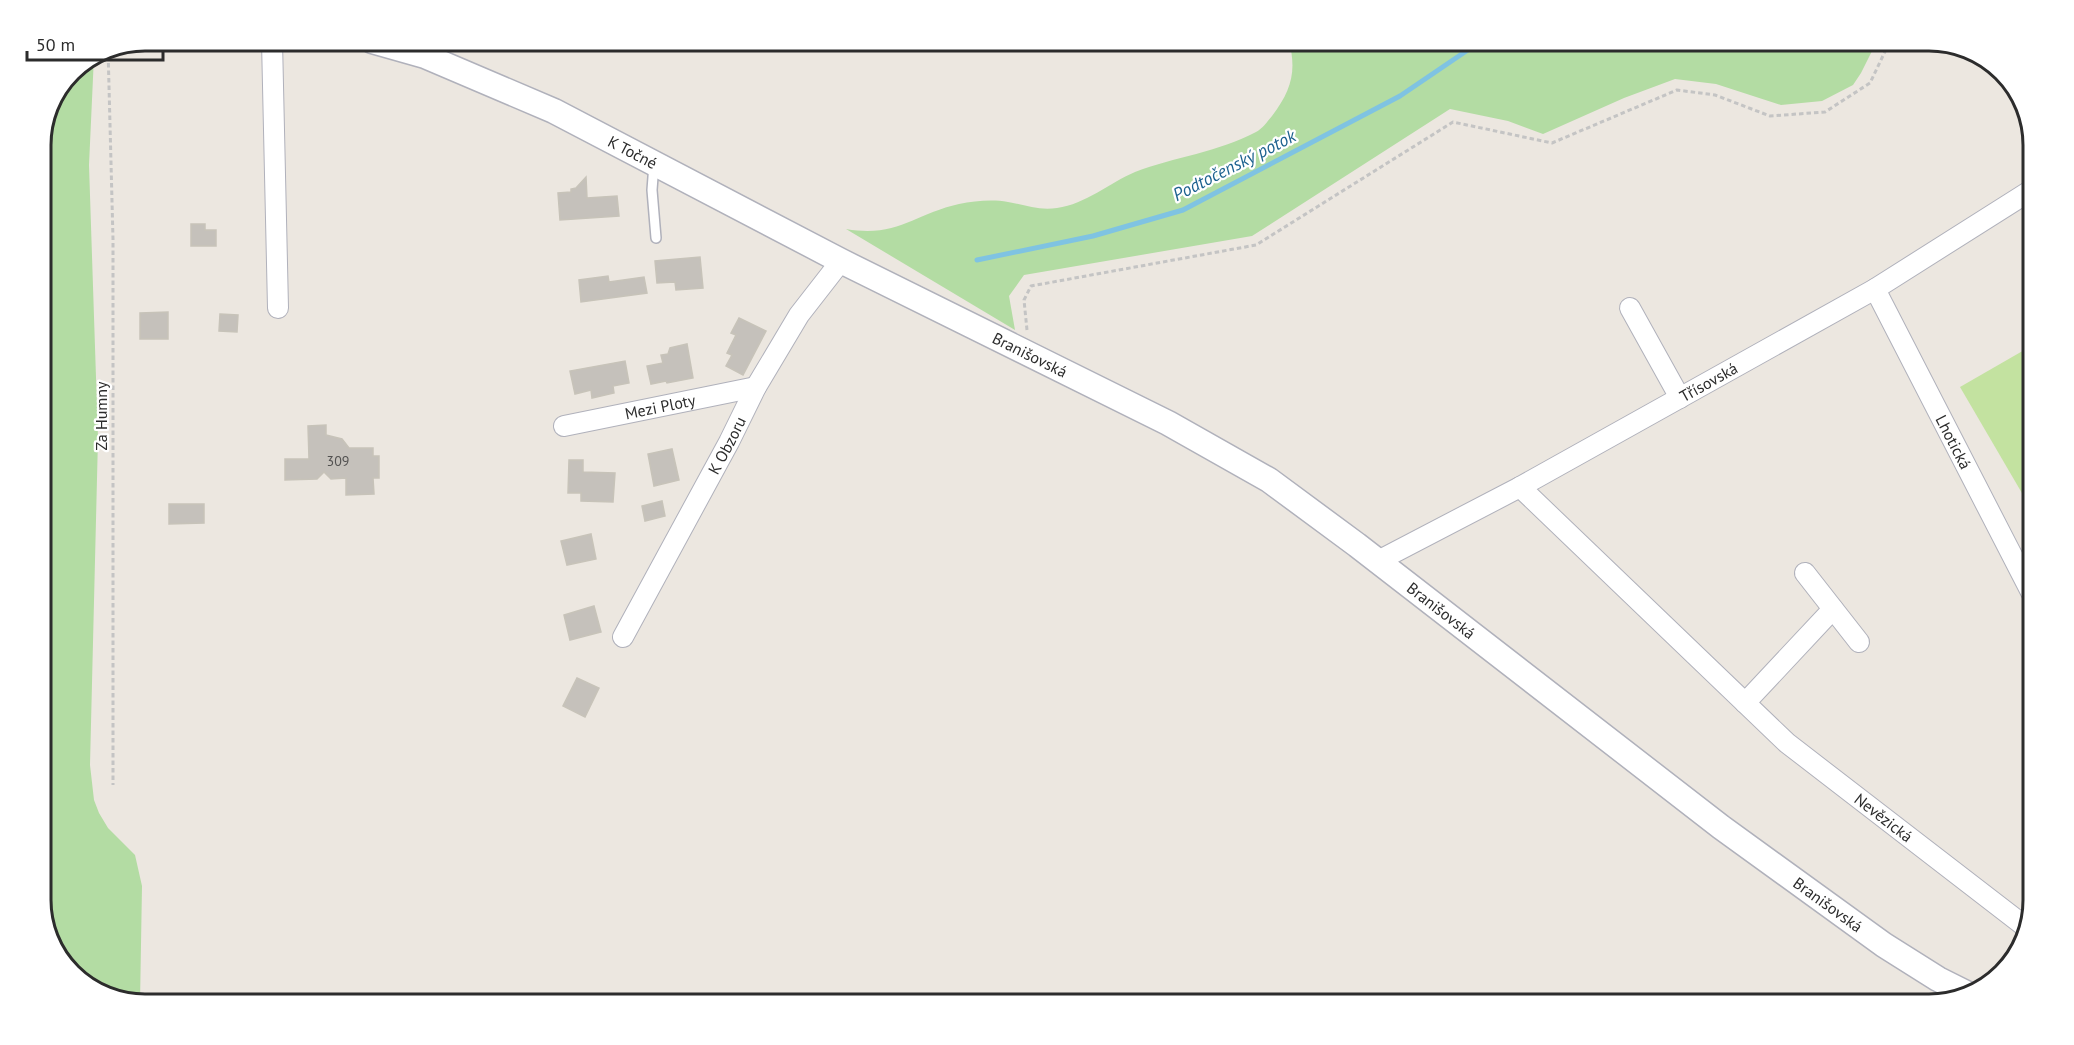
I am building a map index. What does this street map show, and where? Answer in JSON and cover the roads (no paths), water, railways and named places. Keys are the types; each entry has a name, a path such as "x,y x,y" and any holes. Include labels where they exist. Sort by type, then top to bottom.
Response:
{"street":[{"path":"272,51 278,308"},
{"name":"K Točné","path":"408,51 554,111 840,261 884,281"},
{"name":"Třísovská","path":"1378,561 1520,487 1875,289 2023,195"},
{"name":"K Obzoru","path":"623,637 729,442 756,387 798,315 840,261"},
{"name":"Branišovská","path":"884,281 1168,423 1269,480 1378,561 1721,827 1884,945 1929,974 1959,989"},
{"name":"Lhotická","path":"1875,289 2023,577"},
{"path":"1630,308 1680,398"},
{"name":"Mezi Ploty","path":"564,426 756,387"},
{"name":"Nevězická","path":"1520,487 1787,743 2020,923"},
{"path":"1804,573 1859,642"},
{"path":"1745,703 1833,609"}],"lane":[{"path":"654,164 652,190 656,238"}],"waterway":[{"name":"Podtočenský potok","path":"977,260 1093,236 1183,210 1400,96 1466,51"}]}
